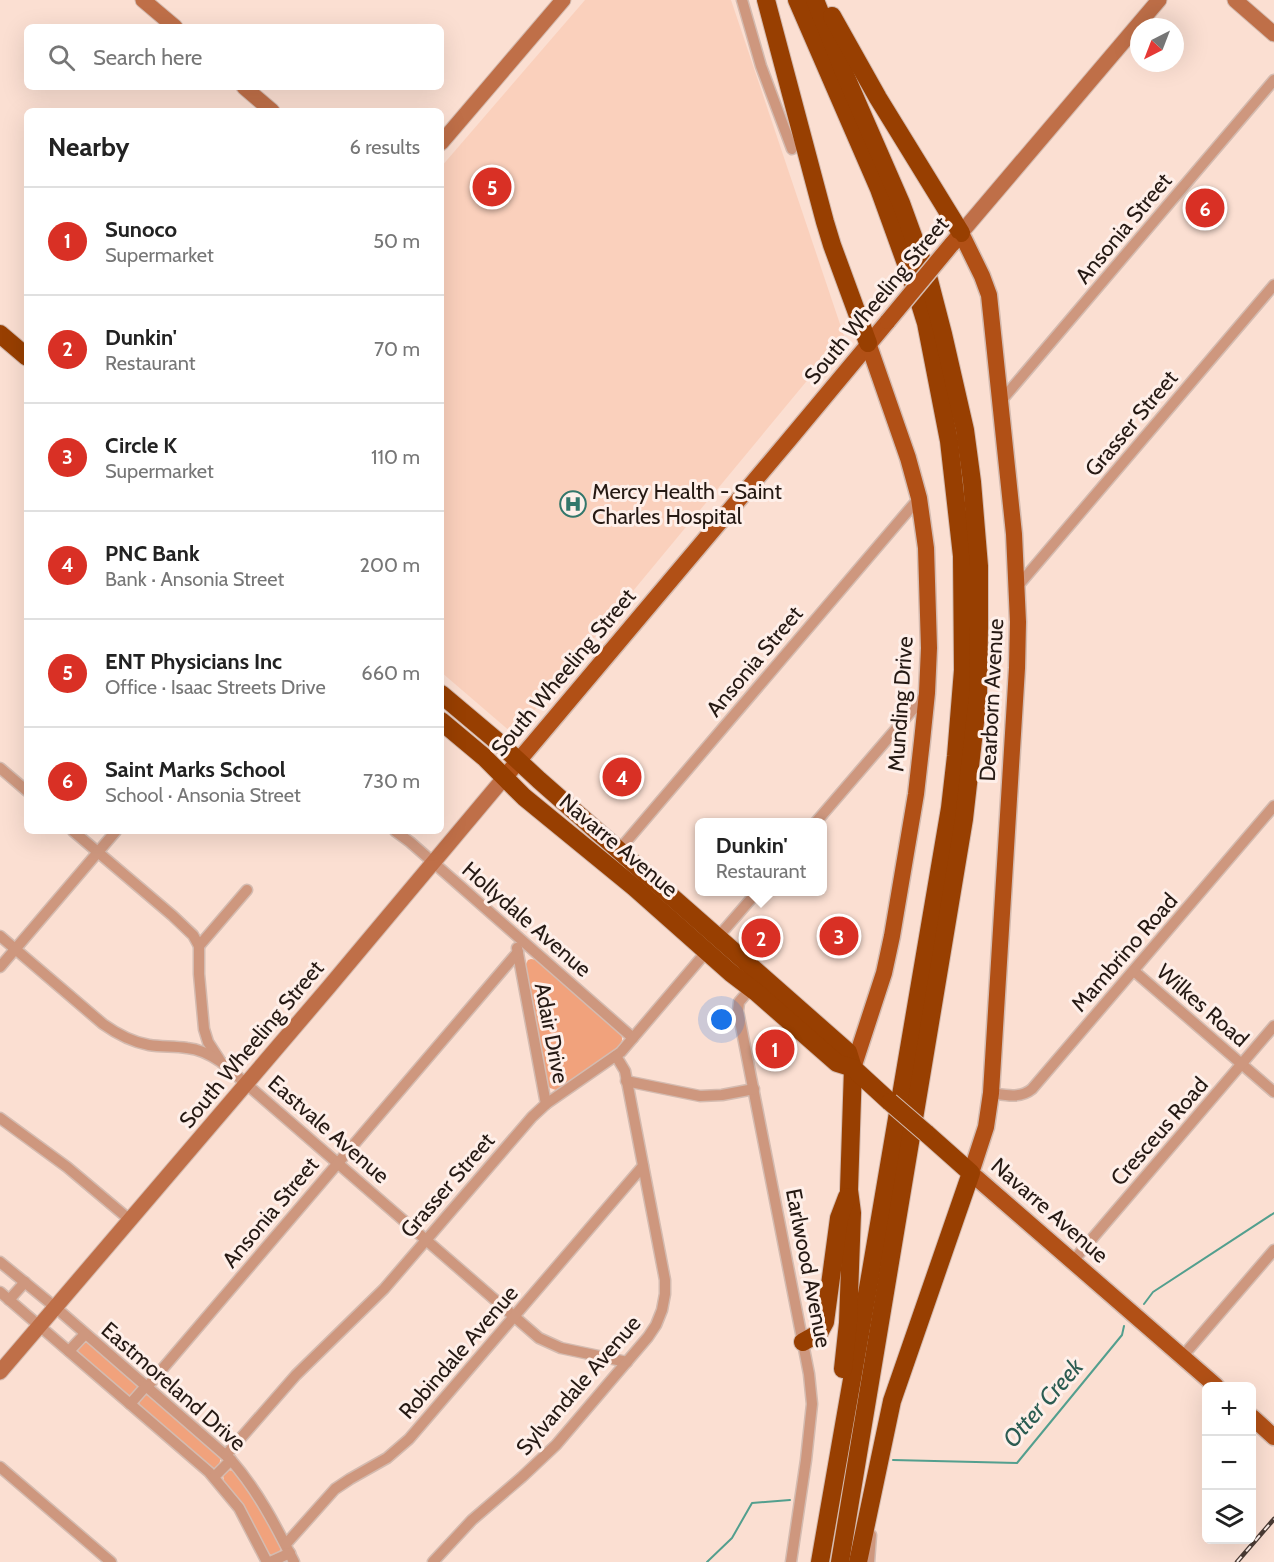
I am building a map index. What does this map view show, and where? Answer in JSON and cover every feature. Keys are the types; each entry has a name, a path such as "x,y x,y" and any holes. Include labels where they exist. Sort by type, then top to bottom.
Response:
{"highway":[{"path":"766,0 825,222 868,343"},
{"path":"797,0 879,189 923,314 949,441 962,556 963,670 957,756 950,808 820,1562"},
{"path":"815,0 901,203 929,280 965,430 979,566 978,696 964,819 840,1562"},
{"path":"823,0 956,239"},
{"path":"0,334 24,354"},
{"name":"Navarre Avenue","path":"444,696 619,850 711,947 731,973 756,981 837,1063 853,1068 972,1173"},
{"name":"Navarre Avenue","path":"444,724 540,811 634,887 756,981 815,1023 848,1052 853,1068"},
{"path":"731,973 761,987 807,1026 811,1028 815,1023"},
{"path":"833,1493 836,1416 848,1323 852,1213 849,1190 853,1068"},
{"path":"858,1562 892,1401 972,1173"},
{"path":"803,1342 819,1333 825,1322 839,1218 849,1190"}],"main road":[{"path":"143,0 171,24"},
{"path":"444,139 563,0"},
{"name":"South Wheeling Street","path":"0,1372 519,761 868,343 1159,0"},
{"path":"1235,0 1274,34"},
{"path":"248,90 268,108"},
{"name":"Dearborn Avenue","path":"956,239 982,276 989,295 1014,534 1017,587 1017,668 991,1093 986,1127 972,1173"},
{"name":"Munding Drive","path":"853,1068 884,973 892,936 916,794 927,693 926,548 919,498 908,458 868,343"},
{"name":"Navarre Avenue","path":"972,1173 1211,1382"},
{"path":"1256,1422 1274,1437"}],"street":[{"path":"742,0 761,66 792,149"},
{"name":"Ansonia Street","path":"1001,401 1274,80"},
{"name":"Grasser Street","path":"1017,587 1274,285"},
{"name":"Ansonia Street","path":"619,850 919,498"},
{"path":"819,818 927,693"},
{"path":"0,768 24,788"},
{"name":"Mambrino Road","path":"991,1093 1016,1096 1032,1089 1274,806"},
{"path":"77,834 193,935 199,946 204,1029 208,1042 221,1062"},
{"path":"0,967 113,834"},
{"name":"Hollydale Avenue","path":"398,834 633,1038"},
{"path":"199,946 247,890"},
{"name":"Grasser Street","path":"214,1477 291,1381 370,1304 532,1117 546,1104 616,1056 754,896"},
{"name":"Adair Drive","path":"514,933 546,1104"},
{"name":"Eastvale Avenue","path":"0,936 116,1033 149,1045 187,1047 221,1062 535,1336 555,1347 627,1362"},
{"name":"Ansonia Street","path":"130,1404 518,952"},
{"name":"Wilkes Road","path":"1134,971 1274,1092"},
{"name":"Earlwood Avenue","path":"756,981 738,1004 809,1374 812,1404 791,1562"},
{"name":"Cresceus Road","path":"1073,1261 1274,1026"},
{"name":"Sylvandale Avenue","path":"433,1562 472,1520 556,1445 654,1329 662,1310 665,1290 664,1275 624,1070 616,1056"},
{"path":"626,1081 700,1096 722,1095 754,1089"},
{"path":"0,1118 67,1167 130,1220"},
{"name":"Robindale Avenue","path":"290,1553 335,1489 387,1458 409,1439 643,1166"},
{"path":"1182,1357 1274,1250"},
{"name":"Eastmoreland Drive","path":"0,1262 229,1457 258,1494 290,1553"},
{"path":"9,1300 25,1282"},
{"name":"Eastmoreland Drive","path":"0,1292 214,1477 239,1508 269,1562"},
{"path":"69,1351 85,1334"},
{"path":"869,1562 881,1455"},
{"path":"0,1467 111,1562"},
{"path":"269,1562 290,1553"}],"shaded area":[{"name":"Mercy Health - Saint Charles Hospital","path":"585,0 731,0 844,336 518,730 512,733 444,675 444,164"},
{"path":"531,959 537,960 622,1037 619,1047 556,1090 547,1084 525,966"},
{"path":"83,1343 89,1343 137,1385 132,1395 125,1395 79,1355 78,1348"},
{"path":"146,1395 151,1396 221,1457 216,1468 211,1468 140,1407 140,1400"},
{"path":"228,1470 235,1471 246,1484 281,1545 277,1555 271,1555 266,1551 224,1482 223,1474"}],"waterway":[{"name":"Otter Creek","path":"1144,1304 1153,1292 1274,1213"},
{"name":"Otter Creek","path":"893,1460 1017,1463 1122,1335 1124,1326"},
{"name":"Otter Creek","path":"707,1562 732,1538 752,1503 790,1500"}],"railway":[{"path":"1237,1562 1274,1519"}],"place":[{"name":"ENT Physicians Inc","path":"492,187"},
{"name":"Saint Marks School","path":"1205,208"},
{"name":"Mercy Health - Saint Charles Hospital","path":"573,504"},
{"name":"PNC Bank","path":"622,777"},
{"name":"Circle K","path":"839,936"},
{"name":"Dunkin'","path":"761,938"},
{"name":"Sunoco","path":"775,1049"}]}
